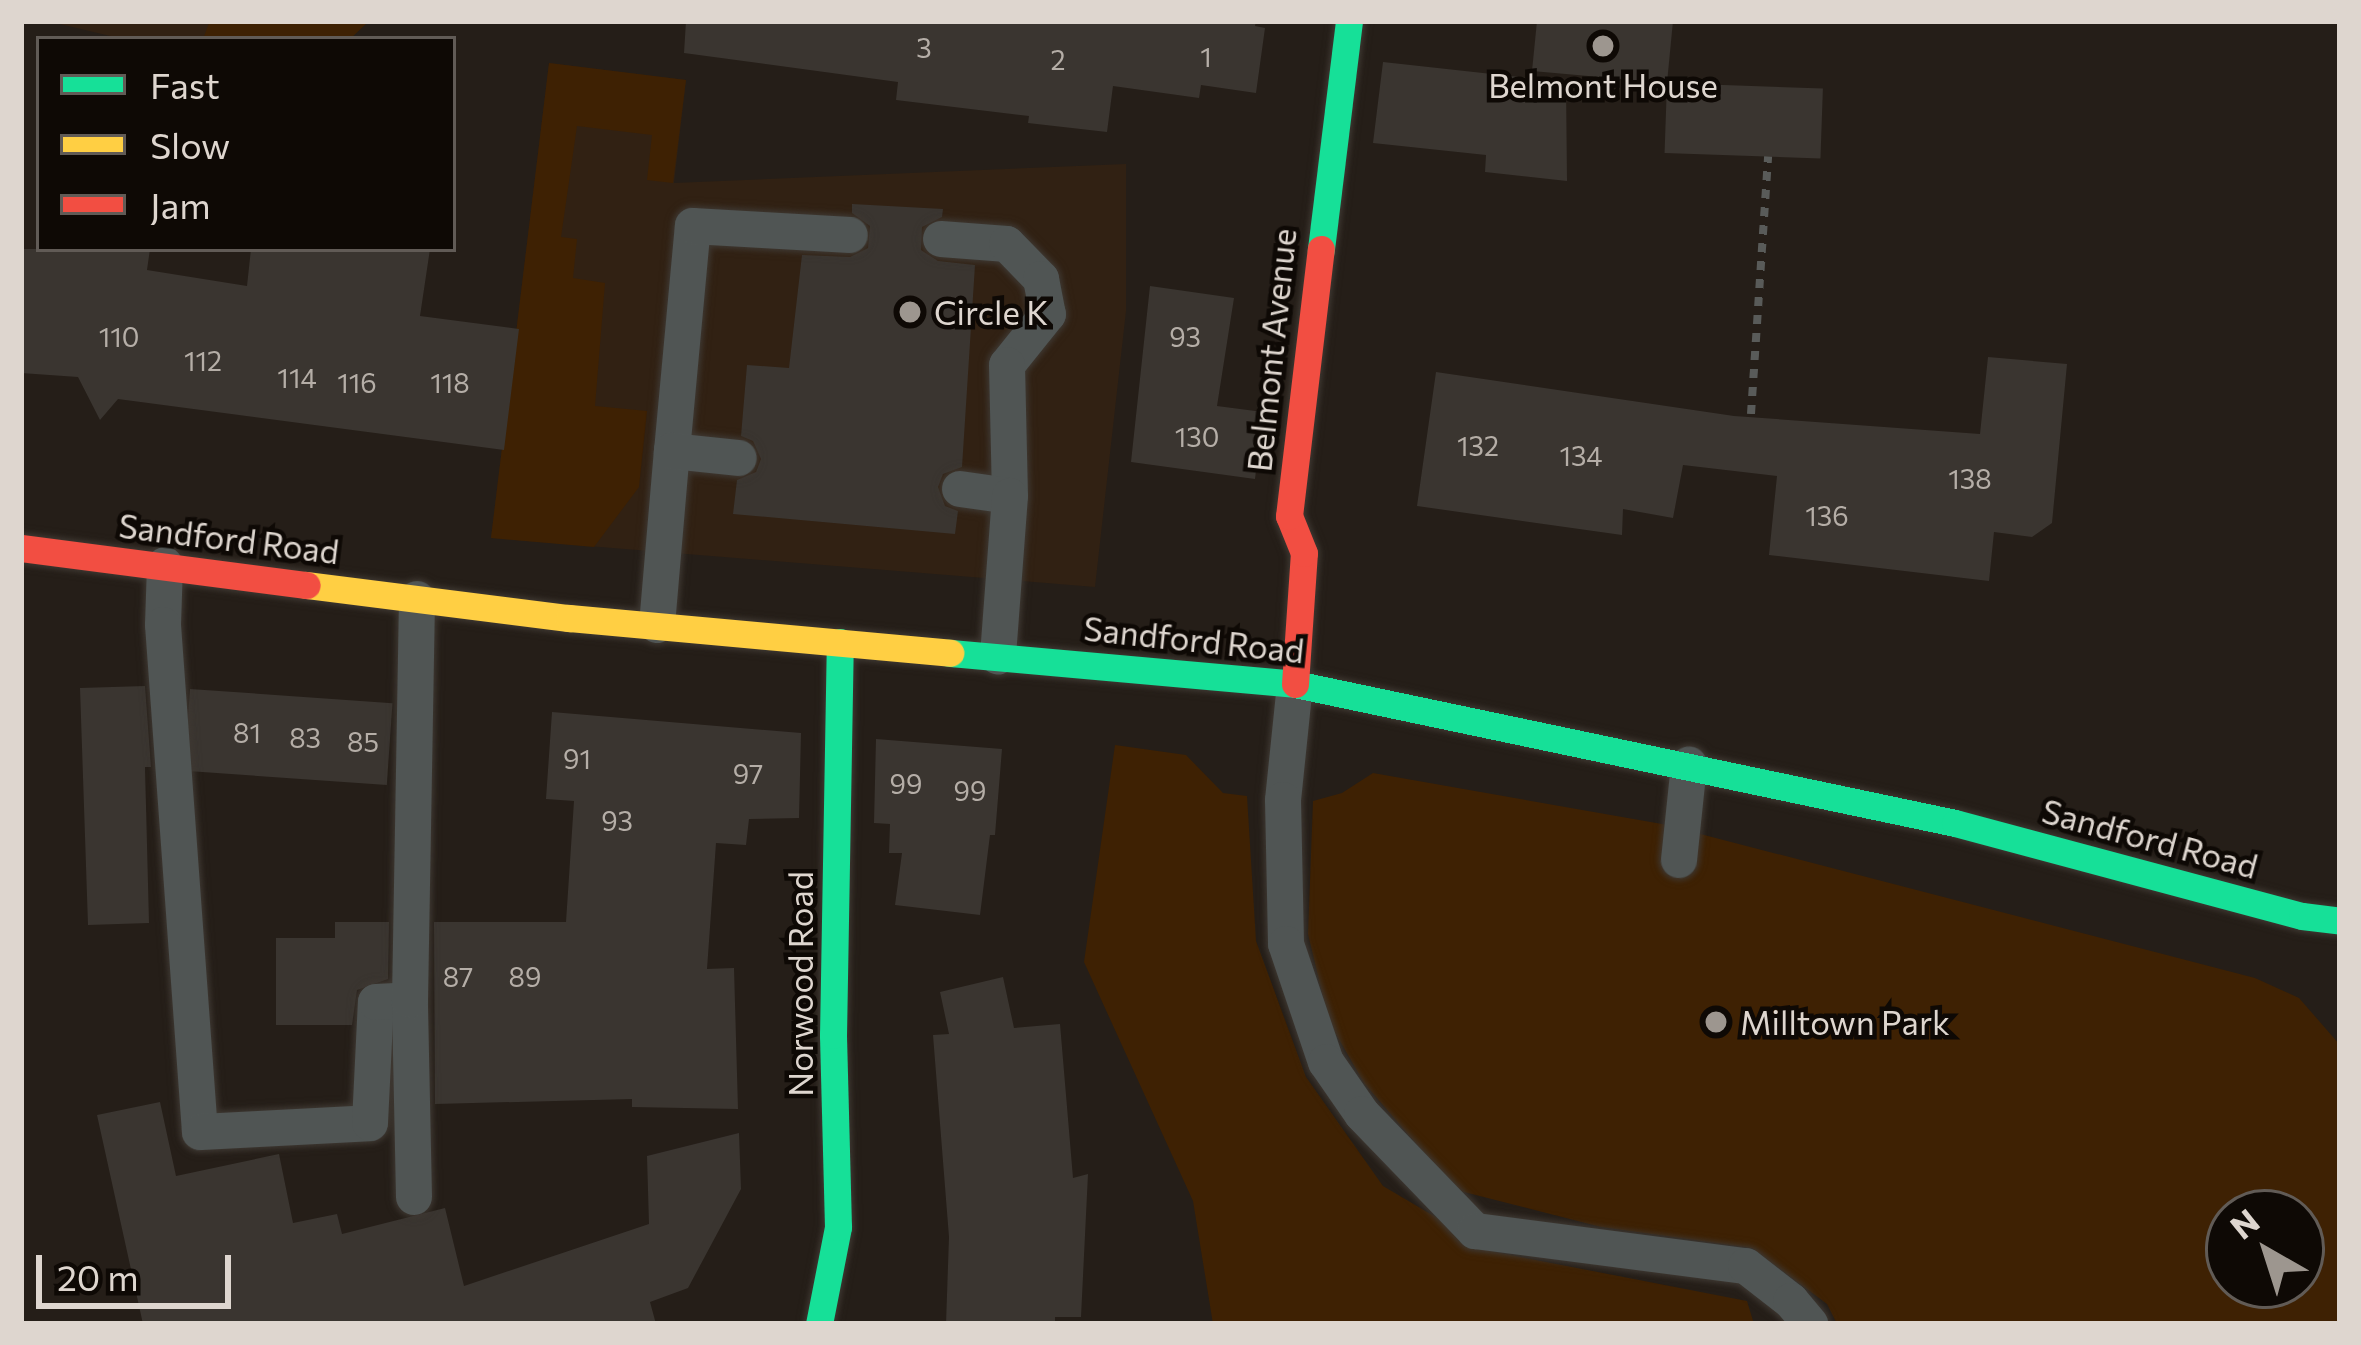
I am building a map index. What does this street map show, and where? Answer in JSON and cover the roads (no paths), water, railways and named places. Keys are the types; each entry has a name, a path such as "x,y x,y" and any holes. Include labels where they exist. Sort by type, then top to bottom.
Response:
{"main road":[{"name":"Belmont Avenue","path":"1295,684 1304,553 1289,516 1349,21"},
{"name":"Sandford Road","path":"21,548 657,626 1295,684 1955,823 2302,916 2334,932"},
{"name":"Norwood Road","path":"819,1324 838,1227 833,1035 840,642"}],"lane":[{"path":"657,626 693,226 850,235"},
{"path":"941,238 1006,244 1041,279 1048,314 1007,365 1010,496 998,657"},
{"path":"672,451 739,458"},
{"path":"960,489 1010,496"},
{"path":"165,565 163,625 200,1132 370,1123 376,1002 410,1000"},
{"path":"414,1197 410,1000 417,598"},
{"path":"1295,684 1283,800 1286,944 1326,1062 1362,1114 1475,1231 1746,1266 1791,1300 1810,1324"},
{"path":"1679,860 1690,765"}],"place":[{"name":"Belmont House","path":"1603,46"},
{"name":"Circle K","path":"910,312"},
{"name":"Milltown Park","path":"1716,1022"}]}
